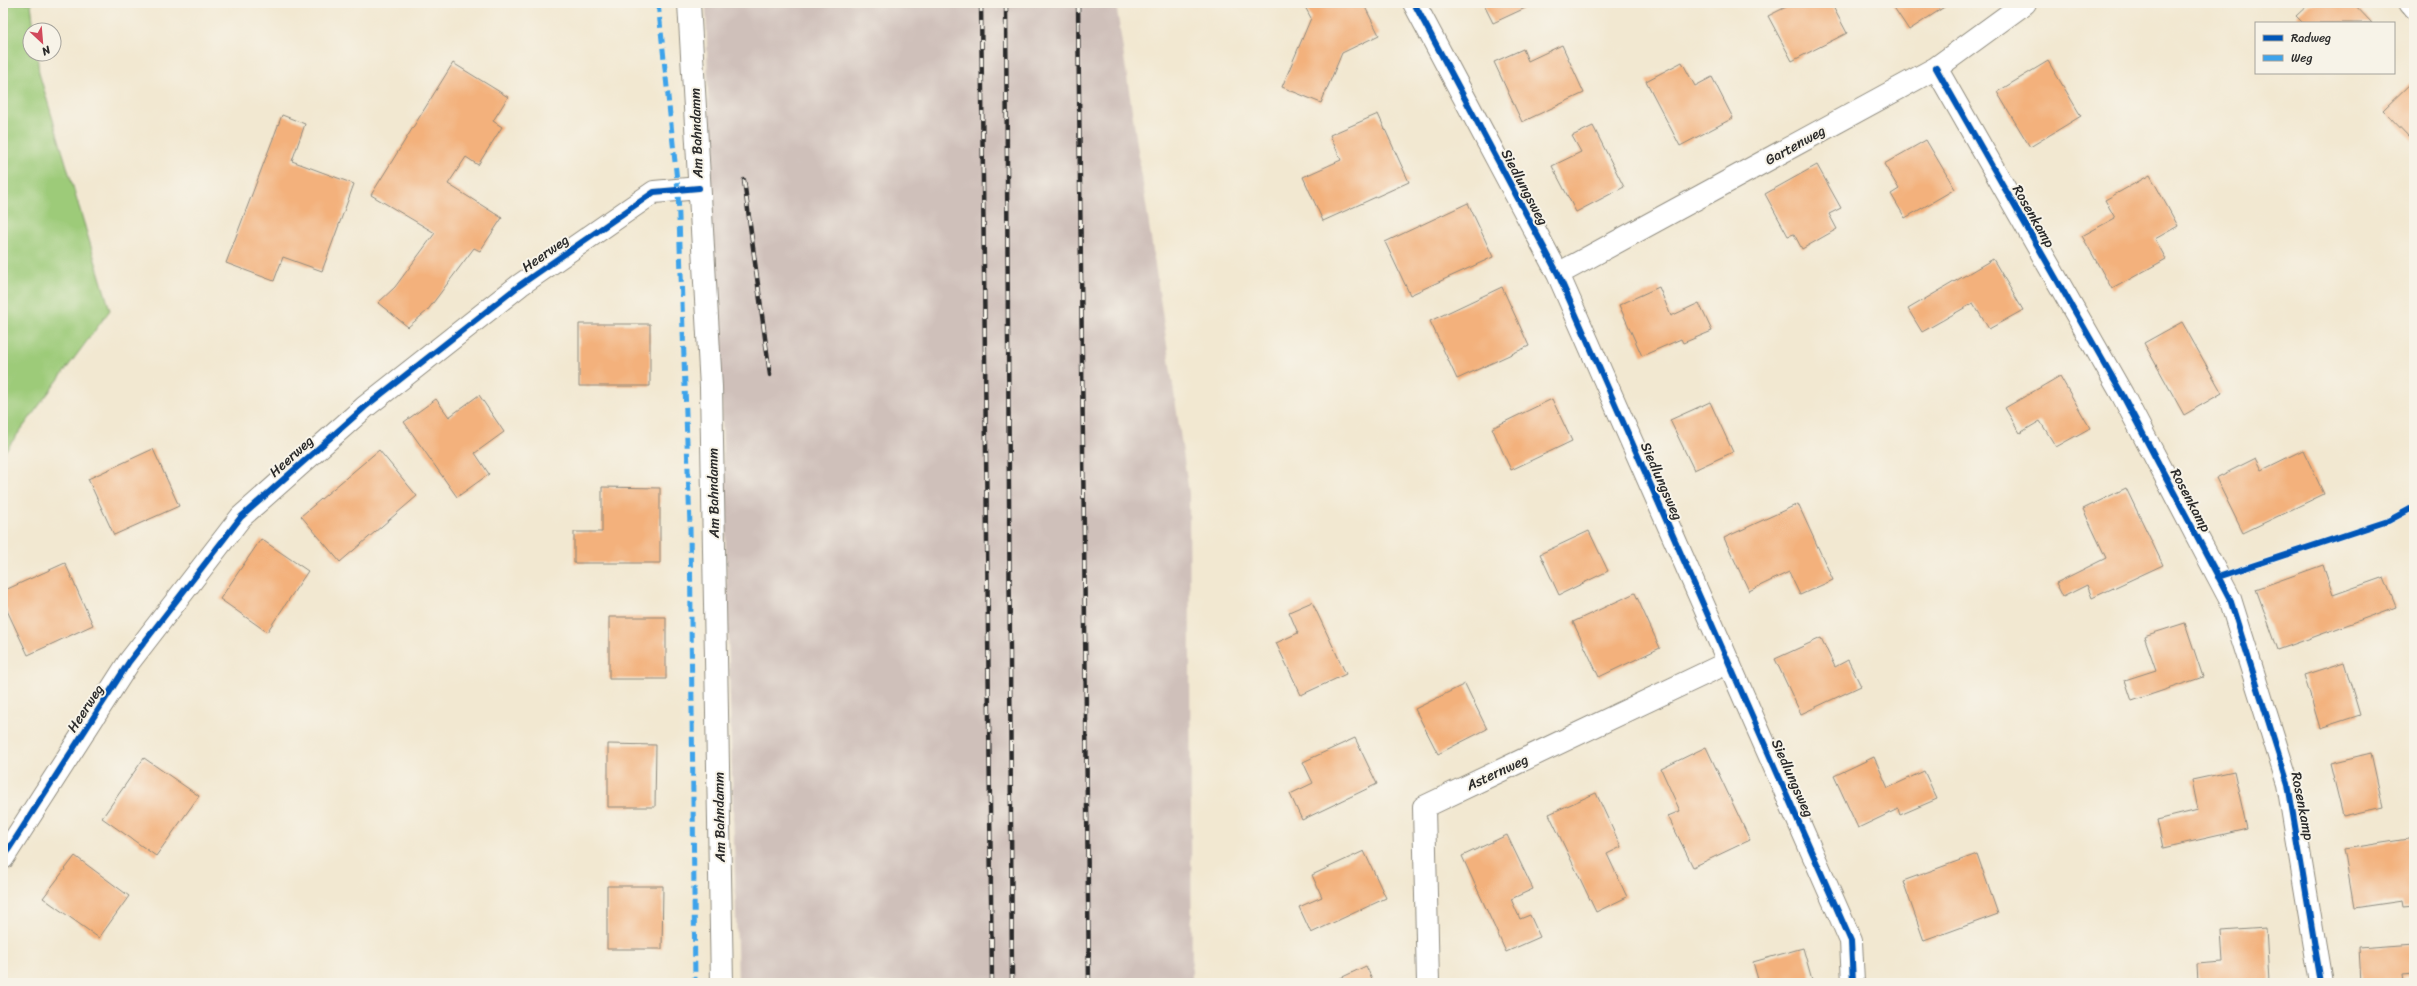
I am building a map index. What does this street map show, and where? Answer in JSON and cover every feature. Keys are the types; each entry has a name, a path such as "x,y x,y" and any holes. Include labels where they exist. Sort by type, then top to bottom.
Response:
{"street":[{"name":"Am Bahndamm","path":"690,3 711,387 722,983"},
{"name":"Siedlungsweg","path":"1414,3 1558,274 1851,941 1853,983"},
{"name":"Gartenweg","path":"1558,274 1936,68 2025,3"},
{"path":"2410,3 2414,8"},
{"name":"Rosenkamp","path":"1936,68 2122,394 2230,599 2288,784 2322,983"},
{"name":"Heerweg","path":"3,858 128,662 241,516 365,407 520,285 654,192 699,188"},
{"name":"Asternweg","path":"1428,983 1424,807 1729,662"}],"shaded area":[{"path":"706,3 1116,3 1189,493 1192,983 738,983 721,387 711,223"}],"green space":[{"path":"3,3 31,3 33,22 22,22 22,62 38,62 39,73 110,310 3,454"}],"building":[{"path":"1303,3 1363,3 1379,35 1342,53 1321,103 1282,87 1311,18"},
{"path":"1483,3 1536,3 1493,23"},
{"path":"1794,3 1831,3 1847,33 1792,61 1768,16"},
{"path":"1891,3 1948,3 1949,4 1909,30"},
{"path":"2310,3 2353,3 2371,22 2302,22 2296,16"},
{"path":"1562,45 1584,93 1522,122 1494,62 1523,49 1528,61"},
{"path":"2048,61 2081,116 2030,147 1997,92"},
{"path":"1682,62 1695,86 1712,77 1733,118 1680,146 1646,81"},
{"path":"453,63 508,97 493,121 502,127 478,165 466,157 448,184 502,218 480,251 474,248 427,311 408,327 378,303 395,287 435,233 371,195"},
{"path":"2414,80 2414,142 2383,110"},
{"path":"1378,114 1409,182 1323,221 1303,177 1341,160 1330,135"},
{"path":"282,115 305,124 292,161 354,184 322,271 283,257 274,281 226,263"},
{"path":"1593,126 1624,187 1576,212 1552,166 1581,152 1572,136"},
{"path":"1926,140 1955,189 1905,218 1891,194 1899,189 1884,164"},
{"path":"1817,165 1841,208 1829,214 1837,229 1802,249 1794,234 1788,236 1765,194"},
{"path":"2150,175 2178,226 2155,239 2166,259 2112,289 2082,236 2115,218 2105,200"},
{"path":"1468,203 1493,257 1410,295 1385,242"},
{"path":"1993,259 2023,310 1989,329 1973,303 1922,332 1908,309"},
{"path":"1502,287 1529,346 1457,379 1430,321"},
{"path":"1659,287 1671,316 1699,303 1712,331 1683,343 1681,339 1642,356 1619,305"},
{"path":"2182,322 2222,393 2184,415 2144,343"},
{"path":"579,324 650,324 650,386 579,386"},
{"path":"2060,376 2090,428 2056,447 2040,421 2020,433 2005,408"},
{"path":"479,395 504,432 475,453 489,474 457,497 404,422 436,399 449,417"},
{"path":"1552,399 1572,441 1511,470 1492,428"},
{"path":"1710,402 1733,452 1694,470 1670,420"},
{"path":"153,449 179,506 114,535 88,479"},
{"path":"379,450 417,496 340,562 301,516"},
{"path":"2303,450 2324,494 2243,533 2216,478 2256,458 2262,470"},
{"path":"602,487 660,488 660,563 574,563 574,532 602,532"},
{"path":"2126,488 2163,565 2092,598 2087,585 2063,597 2056,583 2106,558 2083,509"},
{"path":"1798,504 1833,580 1800,595 1789,572 1749,591 1724,538"},
{"path":"1589,531 1608,571 1559,595 1540,554"},
{"path":"261,539 308,571 267,632 220,599"},
{"path":"65,563 93,625 28,655 3,602 3,591"},
{"path":"2323,565 2333,595 2384,577 2396,607 2278,650 2256,589"},
{"path":"1635,593 1660,648 1599,677 1573,622"},
{"path":"1312,602 1346,674 1301,695 1276,643 1298,633 1289,612"},
{"path":"609,617 666,617 666,679 609,679"},
{"path":"2185,623 2203,677 2132,701 2125,680 2156,670 2144,636"},
{"path":"1821,638 1835,667 1848,660 1861,686 1801,714 1775,659"},
{"path":"2344,662 2360,715 2320,728 2304,675"},
{"path":"1465,684 1487,729 1438,754 1415,709"},
{"path":"1355,738 1377,784 1302,820 1290,794 1313,783 1303,762"},
{"path":"608,744 656,745 655,807 608,807"},
{"path":"1706,747 1750,840 1693,867 1668,816 1680,811 1661,769"},
{"path":"2371,753 2383,807 2343,816 2330,763"},
{"path":"1874,757 1888,788 1924,771 1937,799 1900,815 1898,809 1858,828 1834,776"},
{"path":"144,758 199,796 156,856 102,818"},
{"path":"2234,771 2247,829 2163,848 2157,820 2198,810 2192,780"},
{"path":"1596,793 1621,847 1607,854 1627,897 1596,912 1549,814"},
{"path":"1507,835 1533,889 1511,899 1520,919 1530,915 1540,937 1506,952 1462,856"},
{"path":"2414,838 2414,906 2403,907 2402,901 2354,908 2344,849"},
{"path":"1364,851 1386,898 1311,933 1299,907 1322,897 1312,875"},
{"path":"1977,854 1998,914 1924,941 1903,881"},
{"path":"75,856 129,896 99,938 43,898"},
{"path":"607,886 663,886 662,949 607,949"},
{"path":"2266,928 2269,982 2198,983 2197,964 2223,962 2221,931"},
{"path":"2414,944 2414,974 2403,975 2404,983 2361,983 2359,948"},
{"path":"1803,948 1813,983 1759,983 1753,962"},
{"path":"1366,966 1374,983 1330,983"}],"railway":[{"path":"981,3 992,983"},
{"path":"1006,3 1012,983"},
{"path":"1078,3 1089,983"},
{"path":"744,180 770,375"}],"marked path":[{"path":"658,3 678,190 690,526 695,983"}],"cycle path":[{"path":"1414,3 1558,274 1851,941 1853,983"},
{"path":"1936,68 2122,394 2230,599 2288,784 2321,983"},
{"path":"3,858 129,662 241,517 365,407 520,285 654,192 699,188"},
{"path":"2218,577 2388,521 2414,507"}]}
